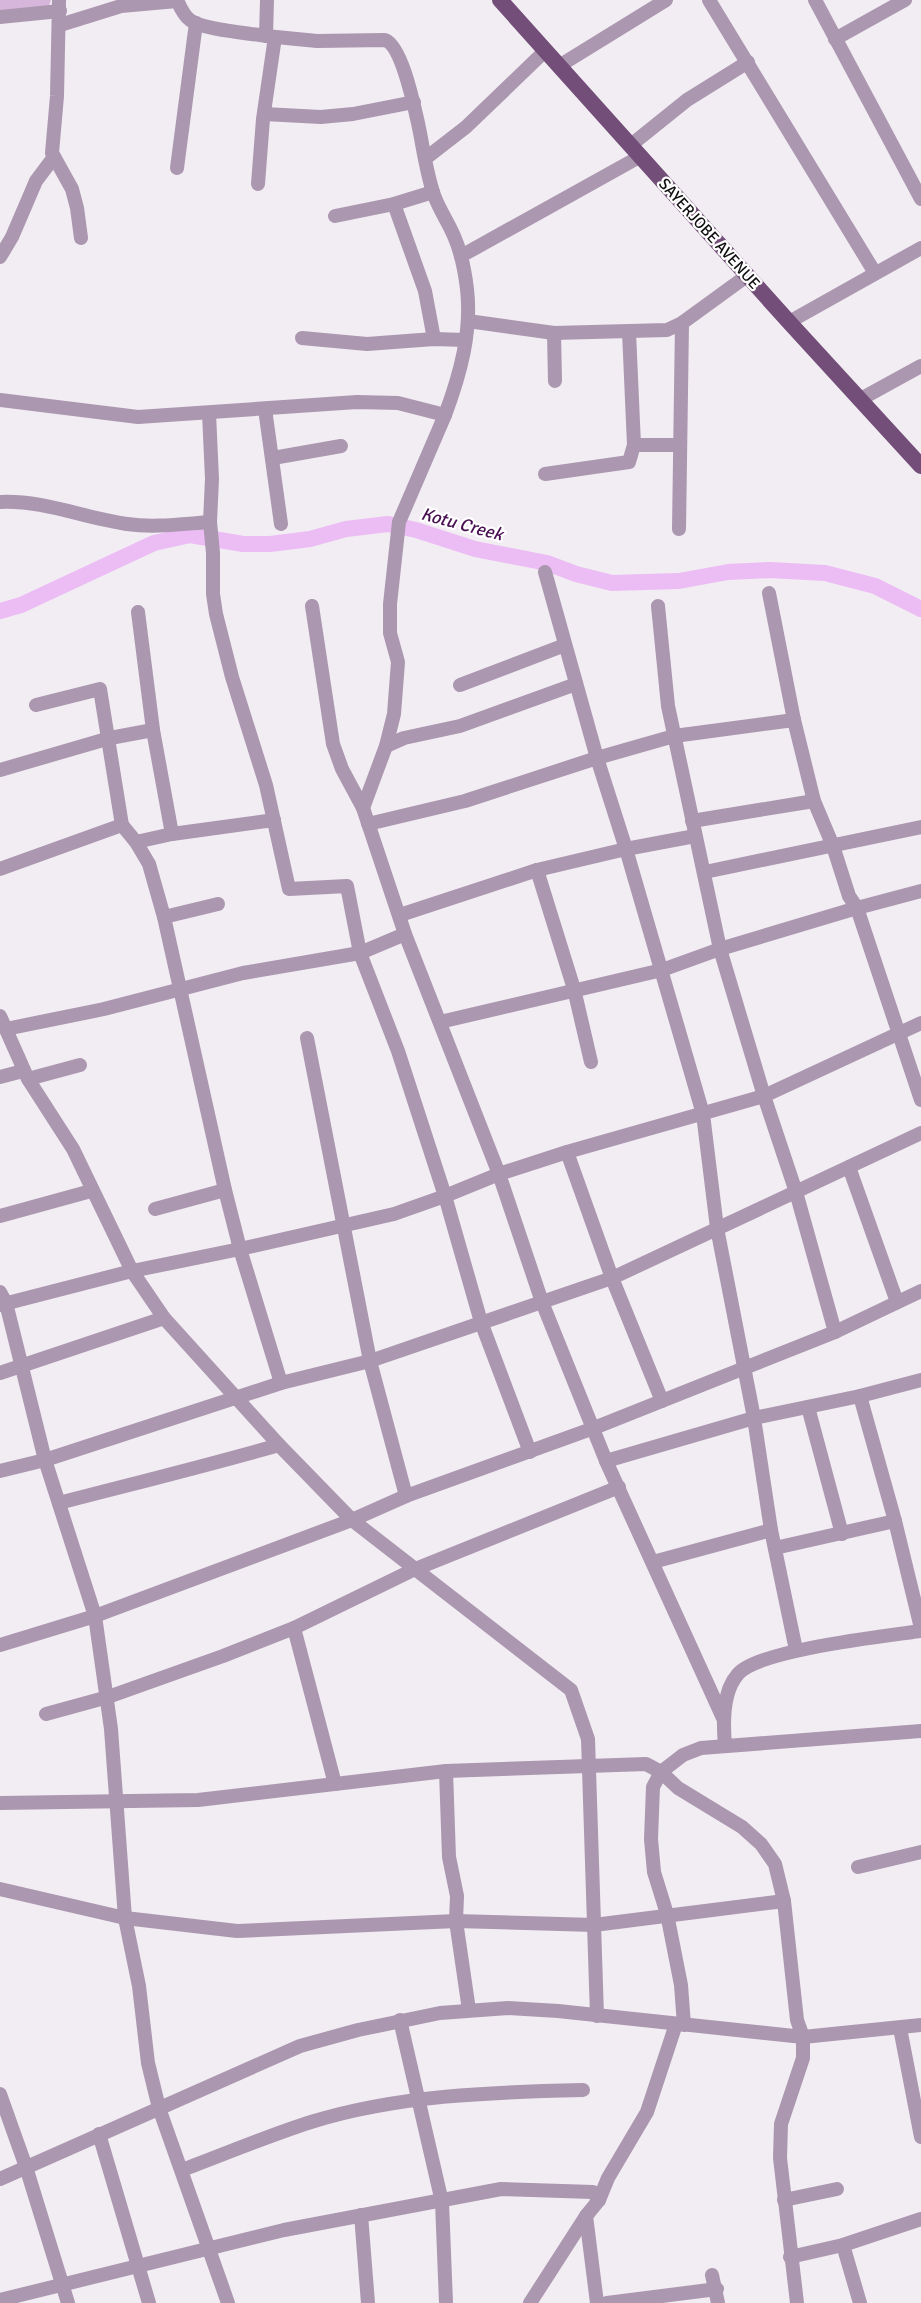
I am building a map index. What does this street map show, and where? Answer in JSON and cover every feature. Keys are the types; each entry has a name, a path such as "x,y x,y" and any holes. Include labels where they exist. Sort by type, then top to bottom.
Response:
{"main road":[{"name":"SAYERJOBE AVENUE","path":"500,0 921,466"}],"street":[{"path":"0,17 177,0 190,21 213,28 317,41 380,40 390,42 397,50 414,102 434,192 461,256 467,290 468,321 461,363 445,415 398,526 389,621 397,653 398,676 394,714 387,746 363,808"},
{"path":"258,184 271,36 267,0"},
{"path":"559,66 666,0"},
{"path":"709,0 875,273"},
{"path":"815,0 921,199"},
{"path":"835,39 905,0"},
{"path":"60,12 57,96 52,142 54,157 72,189 81,238"},
{"path":"177,168 196,23"},
{"path":"426,158 466,127 545,51"},
{"path":"461,256 636,150 687,100 748,62"},
{"path":"264,114 321,117 414,102"},
{"path":"0,257 12,237 36,181 54,157"},
{"path":"335,216 394,204 434,192"},
{"path":"394,204 425,291 434,339"},
{"path":"789,322 921,248"},
{"path":"468,321 554,333 667,330 682,323 748,275"},
{"path":"679,530 682,323"},
{"path":"545,474 629,462 633,445 629,332"},
{"path":"554,333 555,381"},
{"path":"302,338 367,344 434,339 465,340"},
{"path":"859,400 921,366"},
{"path":"0,400 116,416 148,417 383,402 398,403 445,415"},
{"path":"265,409 281,524"},
{"path":"209,413 212,479 210,528 216,614 274,820 289,889 348,886 360,953 398,1051 445,1196 481,1322 530,1452"},
{"path":"633,445 680,444"},
{"path":"273,458 341,446"},
{"path":"0,502 21,502 53,507 127,524 210,528"},
{"path":"545,572 597,758 626,849 703,1114 717,1228 754,1418 771,1530 796,1650"},
{"path":"769,593 814,801 833,846 845,885 857,908 921,1100"},
{"path":"312,606 333,744 342,769 363,808 405,934 500,1174 542,1302 606,1461 723,1718"},
{"path":"658,606 668,706 720,949 796,1192 835,1332"},
{"path":"138,612 153,730 172,834"},
{"path":"460,685 565,645"},
{"path":"387,746 404,738 460,726 576,684"},
{"path":"36,705 100,689 110,738 122,825 136,842 149,864 164,917 240,1250 281,1383"},
{"path":"368,824 465,801 597,758 674,736 795,720"},
{"path":"0,770 110,738 153,730"},
{"path":"692,821 814,801"},
{"path":"136,842 172,834 274,820"},
{"path":"0,869 122,825"},
{"path":"705,872 921,827"},
{"path":"400,915 537,870 626,849 695,836"},
{"path":"537,870 574,990 591,1062"},
{"path":"440,1022 662,970 720,949 921,891"},
{"path":"164,917 218,904"},
{"path":"405,934 360,953 243,973 105,1009 3,1022 25,1075 73,1149 91,1191 132,1271 164,1318 279,1445 352,1520 413,1570 571,1690 588,1739 597,2016"},
{"path":"228,2303 159,2108 148,2063 139,1986 125,1918 118,1801 108,1697 94,1616 45,1460 2,1300 240,1250 394,1214 500,1174 567,1152 765,1096 921,1023"},
{"path":"307,1038 370,1361 406,1496"},
{"path":"0,1077 80,1065"},
{"path":"0,1471 45,1460 281,1383 370,1361 612,1278 921,1133"},
{"path":"567,1152 612,1278 662,1401"},
{"path":"849,1167 897,1302"},
{"path":"155,1209 225,1190"},
{"path":"0,1216 91,1191"},
{"path":"0,1645 94,1616 352,1520 406,1496 594,1428 835,1332 921,1291"},
{"path":"0,1373 164,1318"},
{"path":"606,1461 754,1418 860,1396 921,1380"},
{"path":"725,1745 723,1718 731,1685 738,1673 751,1665 796,1650 921,1630 895,1521 860,1396"},
{"path":"808,1407 842,1534"},
{"path":"59,1503 279,1445"},
{"path":"46,1714 108,1697 294,1628 413,1570 619,1487"},
{"path":"775,1548 895,1521"},
{"path":"653,1562 771,1530"},
{"path":"294,1628 335,1784"},
{"path":"530,2303 586,2216 599,2200 608,2178 647,2112 680,2025 681,1985 668,1914 654,1872 651,1839 653,1787 661,1772 682,1755 701,1748 921,1731"},
{"path":"0,1803 198,1800 446,1771 646,1764 661,1772 678,1788 742,1827 761,1844 775,1864 784,1901 797,2020 803,2037 803,2058 781,2124 780,2158 796,2303"},
{"path":"446,1771 449,1857 458,1896 456,1922 469,2010"},
{"path":"858,1867 921,1852"},
{"path":"0,1889 125,1918 237,1931 456,1922 594,1925 784,1901"},
{"path":"0,2179 300,2046 400,2020 469,2010 518,2009 803,2037 921,2025"},
{"path":"400,2020 442,2202 446,2303"},
{"path":"900,2028 921,2137"},
{"path":"182,2170 311,2122 365,2109 419,2100 507,2091 583,2090"},
{"path":"0,2094 26,2167 68,2303"},
{"path":"99,2134 140,2266 149,2303"},
{"path":"784,2200 837,2188"},
{"path":"0,2301 284,2230 501,2190 593,2192 599,2200"},
{"path":"361,2215 368,2303"},
{"path":"586,2216 597,2303"},
{"path":"790,2257 843,2245 921,2218"},
{"path":"843,2245 860,2303"},
{"path":"607,2303 717,2296 712,2275"}],"shaded area":[{"path":"0,0 51,0 48,9 0,15"}],"waterway":[{"name":"Kotu Creek","path":"0,611 21,605 154,543 190,535 243,544 270,544 310,539 346,529 388,524 416,530 475,549 547,563 576,574 612,583 679,581 728,572 770,570 825,573 875,586 921,609"}]}
